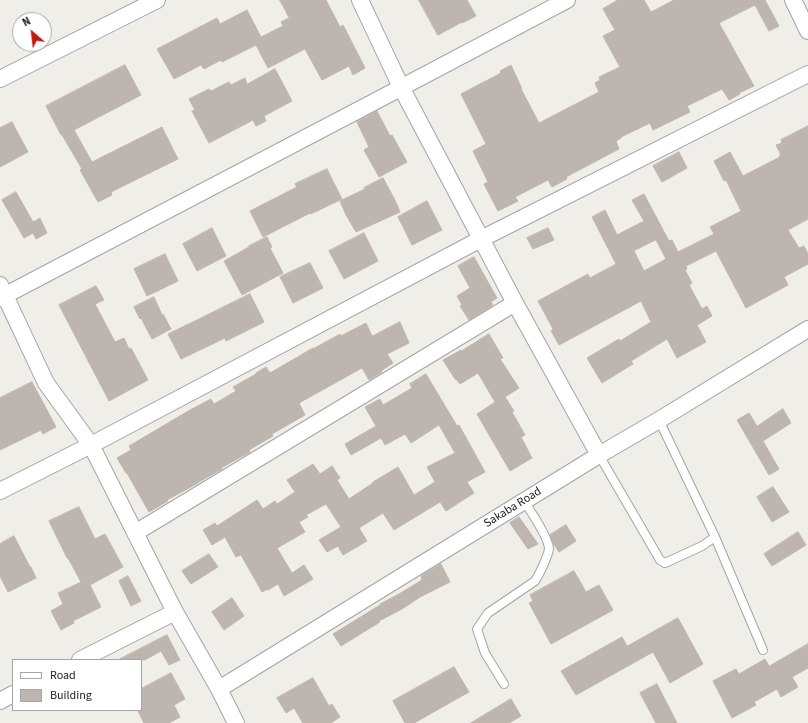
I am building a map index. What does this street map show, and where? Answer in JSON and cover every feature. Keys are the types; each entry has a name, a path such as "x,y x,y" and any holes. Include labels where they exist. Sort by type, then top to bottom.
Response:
{"street":[{"path":"0,79 157,0"},
{"path":"360,0 401,87 515,303 598,455"},
{"path":"236,723 175,612 136,533 90,446 46,383 1,293 567,0"},
{"path":"793,0 808,31"},
{"path":"0,491 90,446 482,239 808,74"},
{"path":"136,533 515,303"},
{"name":"Sakaba Road","path":"218,689 598,455 660,420 808,329"},
{"path":"82,659 175,612"},
{"path":"0,700 12,694"}],"lane":[{"path":"660,420 715,537 763,650"},
{"path":"598,455 660,560 665,563 702,546 715,537"},
{"path":"504,684 485,653 477,629 488,613 535,582 540,574 549,549 547,541 524,501"}],"building":[{"path":"280,0 326,0 340,27 343,25 365,68 353,75 349,66 322,80 305,49 268,68 256,45 222,62 221,60 204,69 201,65 174,79 157,49 217,18 220,24 247,10 261,37 283,26 281,22 289,18"},
{"path":"419,0 467,0 476,16 438,35"},
{"path":"618,0 644,0 651,12 674,0 765,0 779,26 769,31 755,5 719,23 754,86 739,93 740,94 729,100 722,89 687,106 690,112 653,130 650,123 621,137 616,141 619,149 566,177 567,179 552,187 548,180 515,197 518,201 498,211 484,184 488,182 473,151 486,144 461,94 501,73 500,71 511,65 521,89 539,123 599,92 595,83 600,80 599,77 620,67 603,36 615,30 603,9"},
{"path":"125,65 141,95 74,130 92,162 162,127 178,159 111,192 112,195 98,202 80,170 82,169 61,135 46,106"},
{"path":"275,69 292,101 264,116 266,121 256,126 253,120 209,143 192,111 195,110 189,99 209,89 211,91 229,82 231,85 245,78 247,84"},
{"path":"377,111 390,136 392,135 407,162 379,177 364,150 369,147 357,122"},
{"path":"12,122 28,152 0,167 0,128"},
{"path":"808,126 808,219 788,230 799,248 804,246 808,254 808,264 784,277 788,285 746,308 716,251 686,266 687,269 685,270 692,283 689,285 702,309 707,306 712,316 697,325 706,342 677,358 667,339 631,361 633,364 602,383 587,358 619,339 620,341 651,322 641,301 559,345 551,331 553,329 538,301 588,274 590,278 616,264 592,217 605,210 617,235 644,221 632,200 644,194 669,241 672,240 678,252 714,234 710,227 741,211 726,180 724,181 714,161 730,152 743,176 780,157 779,156 781,155 776,145 782,143 781,140","holes":["656,240 666,259 644,271 634,251"]},
{"path":"679,152 687,168 662,182 653,166"},
{"path":"327,169 342,199 311,214 310,213 263,237 250,211 297,187 295,184"},
{"path":"383,178 400,212 356,232 340,201 365,189 364,188"},
{"path":"16,192 33,222 40,218 47,233 36,239 33,233 24,238 2,200"},
{"path":"427,201 442,230 412,245 398,217"},
{"path":"212,228 226,256 197,271 183,244"},
{"path":"548,228 554,240 533,249 527,238"},
{"path":"364,233 378,261 344,279 329,251"},
{"path":"267,237 272,247 270,248 283,273 242,295 224,261"},
{"path":"165,254 178,281 147,296 134,269"},
{"path":"474,257 497,298 491,302 493,305 469,320 460,306 462,305 457,296 470,288 458,266"},
{"path":"310,263 323,288 293,303 280,277"},
{"path":"96,286 104,300 95,304 115,342 124,338 148,380 109,401 59,305"},
{"path":"250,294 264,322 226,341 225,338 181,359 168,334"},
{"path":"154,297 162,315 163,314 171,329 152,339 134,307"},
{"path":"400,322 409,343 387,354 393,363 381,371 382,372 369,380 362,368 299,403 305,415 272,434 273,436 249,450 250,452 149,512 117,458 131,450 129,446 211,399 214,404 236,391 233,387 266,367 270,373 313,348 366,323 372,336"},
{"path":"489,334 503,358 500,359 519,388 505,397 514,411 512,412 525,435 521,437 532,458 510,471 477,414 495,402 478,373 460,384 443,360"},
{"path":"426,374 457,426 459,425 485,472 467,482 474,493 446,511 440,502 394,530 383,513 359,528 367,541 343,555 338,546 327,552 319,540 341,527 326,504 306,515 308,517 299,522 305,532 277,548 292,573 304,565 313,579 284,596 278,584 262,592 241,555 236,557 225,537 212,545 203,530 215,523 217,526 257,500 263,509 275,501 277,504 295,492 287,480 313,464 320,474 332,466 340,478 337,480 349,499 398,467 414,495 435,482 427,467 455,453 439,425 411,443 405,434 385,445 381,438 351,455 345,444 376,426 365,407 380,399 383,405 412,388 410,384"},
{"path":"32,382 56,427 43,434 41,430 0,450 0,398"},
{"path":"783,409 791,423 763,441 779,469 769,475 737,420 749,413 757,426"},
{"path":"773,487 789,512 772,522 757,497"},
{"path":"79,507 95,539 105,534 123,567 90,585 101,607 73,621 74,623 61,630 51,611 63,604 58,593 81,582 67,558 49,521"},
{"path":"519,517 538,544 528,549 510,523"},
{"path":"566,525 576,541 559,552 550,535"},
{"path":"798,532 806,545 772,566 764,554"},
{"path":"14,536 36,578 8,592 0,576 0,544"},
{"path":"209,554 218,567 191,584 182,571"},
{"path":"441,564 450,582 420,597 402,609 379,621 380,622 341,646 333,634 380,604 422,580 421,576"},
{"path":"574,571 586,592 599,585 613,610 551,644 529,603 533,601 530,595"},
{"path":"128,576 141,601 131,606 119,581"},
{"path":"232,598 244,616 224,630 212,612"},
{"path":"678,618 703,664 670,683 653,652 576,695 561,671 622,637 627,646"},
{"path":"167,635 180,660 169,665 161,651 145,660 120,659"},
{"path":"808,644 808,668 792,677 798,687 781,697 777,689 754,702 756,705 732,718 713,681 736,669 739,674 765,659 769,666"},
{"path":"454,667 469,692 414,723 405,723 393,701"},
{"path":"171,673 185,699 174,705 180,717 169,723 144,723 138,711 142,711 142,688"},
{"path":"313,678 329,706 332,704 340,717 331,723 303,723 294,708 286,713 277,698"},
{"path":"657,684 677,723 656,723 640,693"},
{"path":"511,699 521,716 509,723 471,723"}]}
